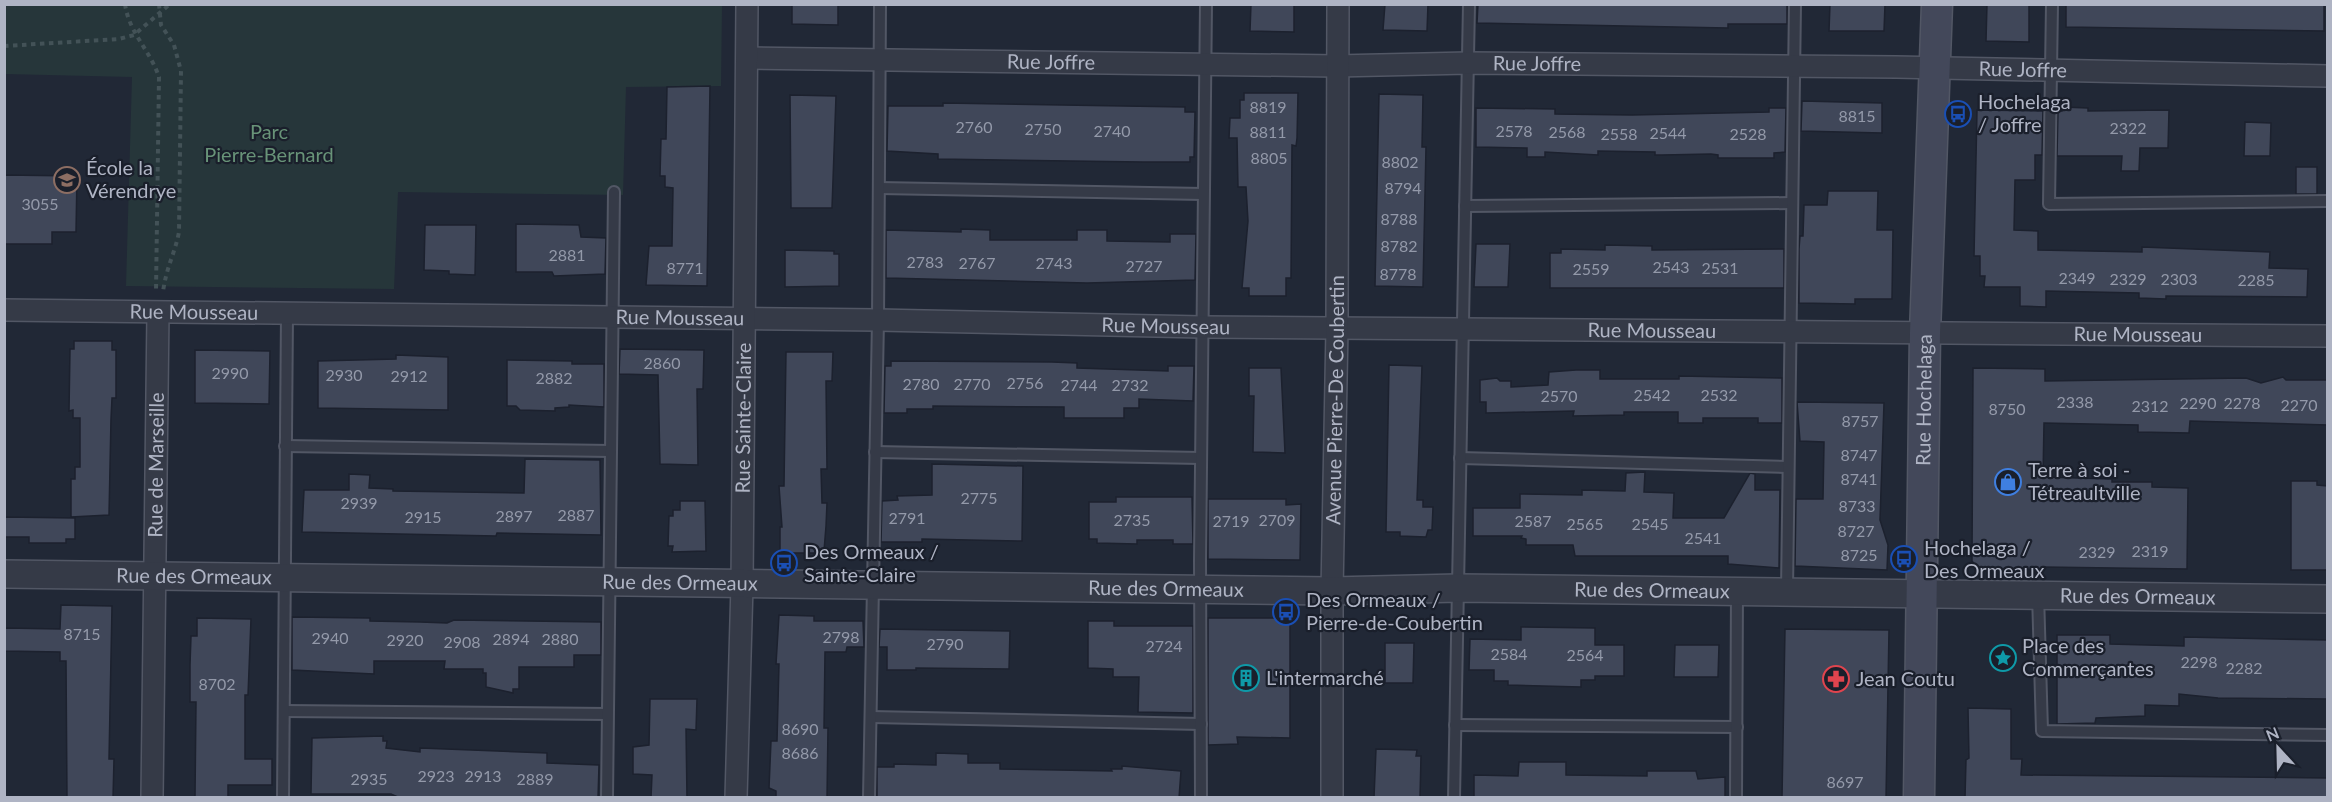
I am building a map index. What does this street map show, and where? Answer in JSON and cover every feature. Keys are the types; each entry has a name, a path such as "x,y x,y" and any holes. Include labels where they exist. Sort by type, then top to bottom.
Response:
{"main road":[{"name":"Rue Hochelaga","path":"1919,798 1925,333 1937,4"}],"street":[{"name":"Rue Sainte-Claire","path":"735,798 742,585 747,4"},
{"name":"Avenue Pierre-De Coubertin","path":"1332,798 1338,4"},
{"name":"Rue Joffre","path":"747,58 1336,66 1468,63 1795,66 2328,76"},
{"name":"Rue Mousseau","path":"4,310 878,320 1202,327 1463,327 2328,336"},
{"name":"Rue de Marseille","path":"152,798 158,313"},
{"name":"Rue des Ormeaux","path":"4,574 742,585 1332,591 1458,588 1922,592 2328,599"}],"lane":[{"path":"869,798 878,320 880,4"},
{"path":"1201,798 1200,589 1206,4"},
{"path":"1454,798 1469,4"},
{"path":"1786,591 1795,4"},
{"path":"2052,4 2049,204 2328,201"},
{"path":"879,188 1203,194"},
{"path":"607,798 614,192"},
{"path":"1465,206 1792,203"},
{"path":"283,798 287,314"},
{"path":"285,446 611,451"},
{"path":"875,452 1201,458"},
{"path":"1460,458 1788,467"},
{"path":"1736,798 1737,591"},
{"path":"2038,594 2042,731 2328,735"},
{"path":"284,711 607,714"},
{"path":"871,717 1200,724"},
{"path":"1455,725 1737,727"}],"path":[{"path":"125,4 128,20 151,58 159,77 158,313"},
{"path":"158,313 166,268 176,247 179,232 182,87 178,57 161,24 159,4"},
{"path":"4,46 120,39 135,35 170,4"}],"green space":[{"name":"Parc Pierre-Bernard","path":"5,5 722,5 721,86 626,87 623,195 398,192 394,289 126,286 132,77 5,74"}],"building":[{"path":"792,4 838,4 838,25 792,24"},
{"path":"1251,4 1294,4 1294,32 1250,31"},
{"path":"1385,4 1428,4 1427,31 1383,30"},
{"path":"1478,4 1787,4 1787,24 1728,24 1728,28 1477,23"},
{"path":"1830,4 1885,4 1884,31 1829,31"},
{"path":"1987,4 2029,4 2029,42 1986,41"},
{"path":"2066,4 2324,4 2324,31 2066,27"},
{"path":"710,86 707,286 646,285 649,246 672,246 673,188 665,187 665,176 660,176 661,139 666,139 667,87"},
{"path":"1244,93 1298,93 1297,138 1296,146 1292,145 1291,278 1286,278 1286,296 1249,296 1249,288 1242,288 1248,221 1246,187 1238,187 1237,138 1229,138 1230,118 1240,118 1240,100 1244,100"},
{"path":"1379,94 1423,95 1422,147 1426,147 1423,287 1375,286"},
{"path":"790,95 836,96 832,208 791,208"},
{"path":"1802,101 1882,103 1882,133 1801,131"},
{"path":"943,103 1185,107 1185,112 1195,112 1194,157 1190,157 1190,162 938,159 938,154 887,151 888,106 943,106"},
{"path":"2062,107 2088,108 2088,111 2169,110 2168,148 2140,148 2139,171 2121,171 2122,156 2057,156 2058,111 2062,111"},
{"path":"1476,108 1555,109 1555,114 1632,115 1769,112 1769,108 1786,108 1785,152 1774,153 1774,158 1718,158 1718,155 1711,154 1655,155 1655,152 1598,151 1598,155 1545,152 1545,157 1527,157 1527,148 1476,147"},
{"path":"1977,110 2043,111 2042,155 2035,155 2035,180 2015,180 2014,230 2038,231 2038,250 2142,252 2142,247 2270,252 2269,268 2308,269 2307,297 2166,296 2166,299 2139,298 2139,293 2046,291 2046,307 2020,306 2020,287 1984,287 1985,276 1980,276 1980,256 1974,256"},
{"path":"2245,122 2271,123 2270,156 2244,156"},
{"path":"2296,167 2317,167 2317,194 2296,194"},
{"path":"4,175 77,176 76,232 52,232 52,244 4,244"},
{"path":"1828,191 1878,191 1877,230 1893,230 1892,299 1855,299 1855,304 1799,303 1799,249 1800,236 1803,236 1804,205 1827,205"},
{"path":"516,224 579,225 581,237 606,238 605,274 554,276 552,272 516,272"},
{"path":"425,225 476,225 475,275 424,270"},
{"path":"961,229 990,230 990,240 1077,240 1077,230 1107,230 1107,241 1170,242 1170,234 1196,234 1195,280 1087,283 886,278 886,230 961,232"},
{"path":"1476,244 1510,244 1508,287 1474,287"},
{"path":"1605,245 1652,246 1652,250 1784,249 1784,288 1550,288 1550,253 1561,253 1561,249 1605,250"},
{"path":"785,250 834,251 834,254 839,254 839,286 785,287"},
{"path":"74,341 112,341 112,350 116,350 116,398 112,398 111,419 109,515 71,517 71,479 75,479 75,467 80,467 80,418 73,418 73,410 69,411 70,349 74,349"},
{"path":"620,349 704,350 703,389 697,389 698,465 660,464 658,375 619,374"},
{"path":"195,350 270,351 269,404 195,403"},
{"path":"786,352 833,352 832,381 826,381 827,469 821,469 822,503 827,503 826,526 824,551 819,553 780,553 780,527 782,527 779,486 784,486"},
{"path":"396,355 448,357 448,410 318,408 318,361 396,359"},
{"path":"507,360 604,364 604,407 569,405 569,407 555,408 555,411 520,410 516,406 507,406"},
{"path":"891,361 1052,362 1077,363 1077,368 1168,371 1168,366 1194,366 1193,401 1139,399 1139,408 1124,408 1124,418 1064,418 1064,407 933,406 933,409 907,409 907,413 884,413 885,366 891,366"},
{"path":"1389,365 1422,366 1417,500 1423,500 1423,507 1433,507 1432,530 1428,530 1426,537 1400,536 1400,532 1386,532"},
{"path":"1249,368 1281,368 1285,453 1253,452 1254,396 1249,396"},
{"path":"1973,368 2045,369 2045,381 2246,378 2261,383 2283,377 2286,380 2328,380 2328,425 2190,421 2189,433 2138,432 2138,425 2044,423 2043,477 2112,479 2112,482 2152,482 2152,487 2188,488 2187,569 2043,567 2043,570 1979,570 1972,561"},
{"path":"1600,370 1600,379 1679,379 1679,376 1782,378 1782,423 1758,423 1758,418 1703,418 1703,423 1678,423 1678,412 1624,412 1624,415 1573,416 1574,411 1486,413 1486,402 1480,402 1480,380 1497,378 1500,381 1511,381 1511,387 1548,385 1549,372"},
{"path":"1797,402 1884,403 1880,520 1888,545 1887,570 1795,566 1796,499 1823,499 1824,442 1800,441"},
{"path":"525,459 600,460 601,535 497,533 496,536 302,532 304,490 349,490 349,474 370,475 369,488 393,489 393,491 524,493"},
{"path":"932,464 1023,466 1022,541 922,539 922,542 881,542 882,501 898,500 897,496 932,495"},
{"path":"1645,472 1644,492 1674,493 1673,518 1724,518 1750,473 1755,474 1755,490 1780,490 1779,568 1728,564 1728,556 1575,556 1573,545 1526,545 1526,539 1521,538 1522,536 1473,536 1473,508 1520,508 1520,494 1582,495 1582,490 1625,491 1626,473"},
{"path":"2291,481 2317,481 2317,485 2328,486 2328,570 2291,570"},
{"path":"1116,497 1192,497 1193,544 1173,544 1173,540 1137,540 1137,544 1097,543 1097,539 1089,539 1089,502 1116,502"},
{"path":"1208,499 1286,499 1286,505 1301,504 1300,560 1208,559"},
{"path":"680,501 705,501 706,551 672,552 673,546 668,546 669,516 673,516 673,510 680,510"},
{"path":"4,517 75,518 75,539 66,539 66,543 29,543 29,537 4,537"},
{"path":"61,605 112,606 109,759 114,759 113,798 67,798 66,661 60,661 60,652 4,651 4,628 60,629"},
{"path":"779,615 814,616 814,621 863,621 864,647 847,647 846,652 825,652 824,728 828,728 827,798 776,798 776,791 769,788 771,741 777,741 779,664 776,664"},
{"path":"292,617 370,618 370,621 447,623 454,620 601,622 601,655 574,655 574,667 519,667 519,689 513,689 513,693 486,687 486,673 483,673 483,669 444,669 445,661 374,661 374,674 292,670"},
{"path":"197,618 251,619 248,695 245,695 245,759 272,759 272,785 228,785 228,798 195,798 196,702 190,702 190,665 191,636 197,636"},
{"name":"L'intermarché","path":"1208,618 1290,618 1290,738 1237,737 1238,744 1208,745"},
{"path":"1088,621 1114,621 1114,626 1193,626 1193,713 1138,712 1139,677 1113,677 1113,669 1088,668"},
{"path":"1521,627 1595,628 1595,645 1624,645 1624,676 1595,676 1595,680 1581,680 1581,687 1508,685 1508,681 1494,681 1494,670 1469,670 1470,639 1521,640"},
{"path":"880,629 1010,631 1009,669 887,670 887,647 879,647"},
{"path":"1785,629 1889,630 1886,798 1782,798"},
{"path":"2057,635 2110,635 2110,644 2184,646 2184,637 2328,640 2328,699 2218,698 2179,694 2179,706 2145,705 2145,716 2096,718 2095,723 2057,724"},
{"path":"1385,643 1414,643 1413,683 1385,683"},
{"path":"1675,645 1719,645 1718,677 1674,677"},
{"path":"650,699 697,699 696,730 686,729 687,798 651,798 652,775 633,774 633,747 649,745"},
{"path":"1968,708 2011,709 2011,759 2022,759 2021,775 2328,778 2328,798 1965,798 1966,760 1969,758"},
{"path":"383,736 383,741 387,741 386,748 420,752 420,748 547,753 547,763 599,765 598,798 400,798 391,794 311,794 312,738"},
{"path":"1376,749 1417,750 1416,756 1421,756 1420,798 1374,798"},
{"path":"936,753 968,754 968,763 1000,763 1000,769 1112,771 1111,769 1122,769 1122,766 1181,771 1179,798 877,798 877,767 894,767 894,764 936,765"},
{"path":"1519,762 1566,762 1566,775 1647,776 1647,771 1696,771 1698,779 1725,777 1725,798 1474,798 1474,775 1518,776"}],"place":[{"name":"Hochelaga / Joffre","path":"1958,114"},
{"name":"École la Vérendrye","path":"67,180"},
{"name":"Terre à soi - Tétreaultville","path":"2008,482"},
{"name":"Hochelaga / Des Ormeaux","path":"1904,559"},
{"name":"Des Ormeaux / Sainte-Claire","path":"784,563"},
{"name":"Des Ormeaux / Pierre-de-Coubertin","path":"1286,612"},
{"name":"Place des Commerçantes","path":"2003,658"},
{"name":"L'intermarché","path":"1246,678"},
{"name":"Jean Coutu","path":"1836,679"}]}
